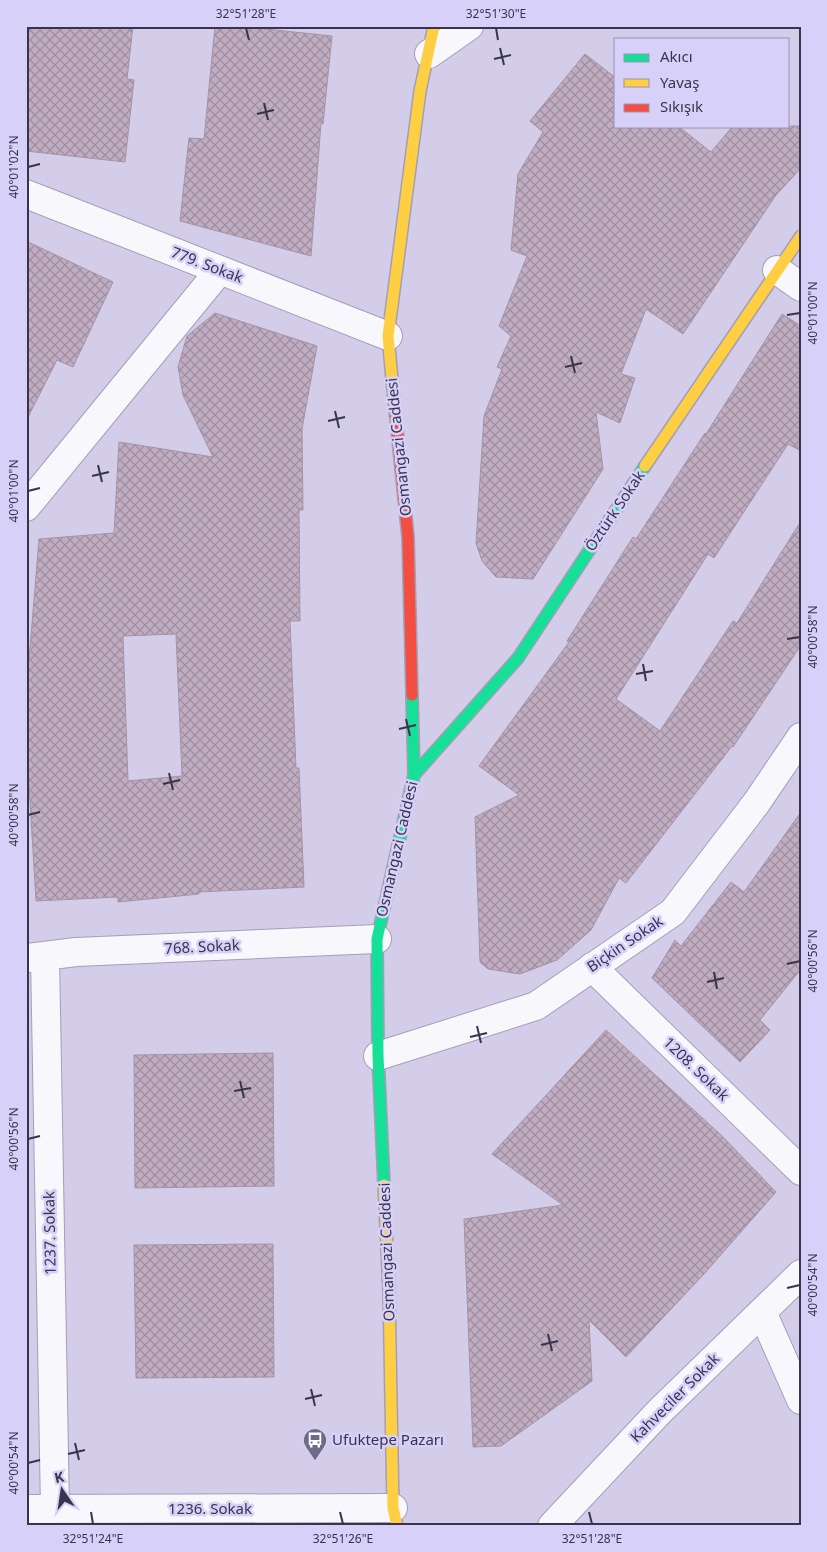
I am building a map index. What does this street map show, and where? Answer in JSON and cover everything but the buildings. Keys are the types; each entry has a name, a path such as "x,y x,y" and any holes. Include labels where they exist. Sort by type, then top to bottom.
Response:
{"main road":[{"name":"Osmangazi Caddesi","path":"395,1517 389,1291 378,1056 377,939 414,775 408,537 388,336 420,91 434,26"},
{"name":"Öztürk Sokak","path":"414,775 518,658 801,236"}],"street":[{"path":"429,54 469,26"},
{"name":"779. Sokak","path":"26,194 388,336"},
{"path":"26,507 220,270"},
{"path":"777,270 801,288"},
{"name":"Biçkin Sokak","path":"378,1056 536,1006 673,912 757,802 801,737"},
{"name":"768. Sokak","path":"35,957 76,952 377,939"},
{"name":"1237. Sokak","path":"35,957 55,1510"},
{"name":"1208. Sokak","path":"592,967 801,1171"},
{"name":"Kahveciler Sokak","path":"552,1526 660,1412 801,1274"},
{"path":"762,1312 801,1400"},
{"name":"1236. Sokak","path":"26,1509 395,1517"}],"traffic: fast":[{"path":"414,775 518,658 645,466"},
{"path":"384,1185 378,1056 377,939 414,775 412,695"}],"traffic: slow":[{"path":"394,400 388,336 420,91 434,26"},
{"path":"645,466 801,236"},
{"path":"384,1185 389,1291 393,1508 397,1526"}],"traffic: jam":[{"path":"394,400 408,537 412,695"}],"place":[{"name":"Ufuktepe Pazarı","path":"315,1461"}]}
